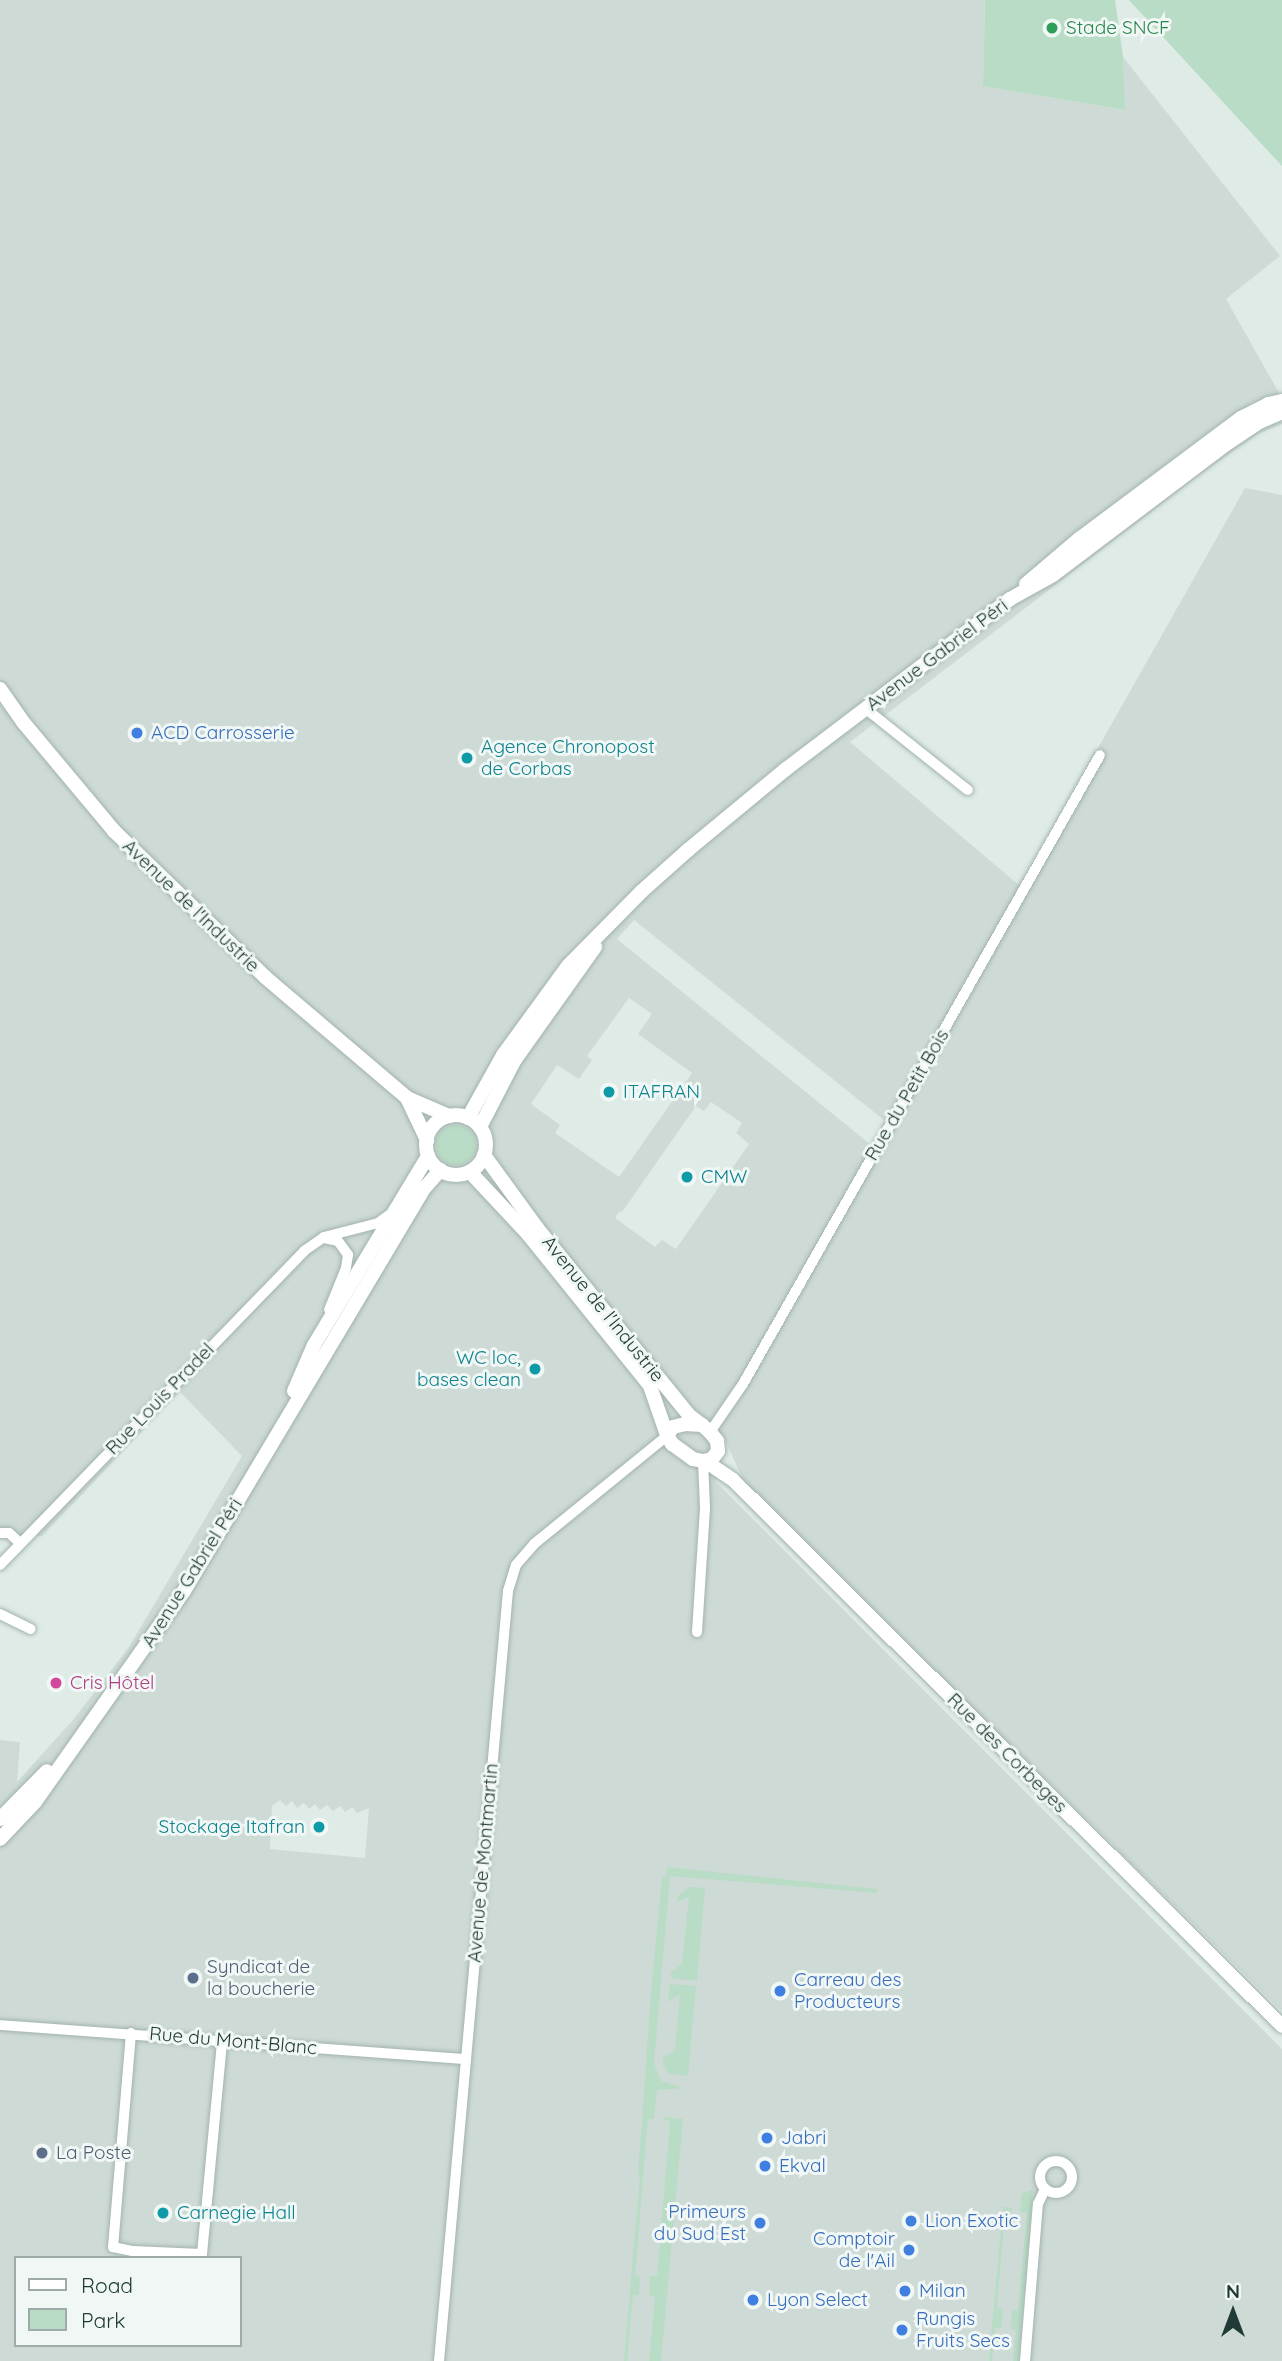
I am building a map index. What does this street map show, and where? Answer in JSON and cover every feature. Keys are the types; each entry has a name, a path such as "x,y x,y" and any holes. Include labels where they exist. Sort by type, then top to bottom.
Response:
{"main road":[{"path":"1149,495 1241,418 1268,404 1282,401"},
{"name":"Avenue Gabriel Péri","path":"468,1118 503,1055 568,966 688,850 1010,599 1053,575 1149,495 1259,422 1282,412"},
{"name":"Avenue de l'Industrie","path":"0,689 23,722 114,831 265,977 407,1098 449,1116"},
{"name":"Avenue Gabriel Péri","path":"480,1127 514,1061 611,922"},
{"name":"Avenue de l'Industrie","path":"407,1098 427,1140"},
{"path":"449,1116 468,1118 480,1127 486,1142 484,1155 470,1171 455,1175 440,1170 428,1156 427,1140 435,1125 449,1116"},
{"name":"Avenue de l'Industrie","path":"484,1155 551,1245 691,1416 706,1428"},
{"name":"Avenue Gabriel Péri","path":"278,1429 314,1345 428,1156"},
{"name":"Avenue Gabriel Péri","path":"0,1839 35,1802 72,1745 138,1660 230,1514 278,1429 328,1352 422,1191 440,1170"},
{"name":"Avenue de l'Industrie","path":"470,1171 528,1234 650,1386 667,1435"},
{"path":"667,1435 673,1427 684,1424 706,1428"},
{"name":"Rue des Corbeges","path":"706,1428 733,1480"},
{"name":"Rue des Corbeges","path":"667,1435 682,1452 704,1461 733,1480 1282,2026"},
{"path":"704,1461 712,1459 718,1451"},
{"name":"Avenue Gabriel Péri","path":"0,1819 72,1745"}],"street":[{"path":"866,709 968,790"},
{"name":"Rue du Petit Bois","path":"706,1428 743,1384 1100,755"},
{"name":"Rue Louis Pradel","path":"0,1565 304,1251 324,1237 378,1223 396,1211"},
{"path":"314,1345 348,1261 344,1246 324,1237"},
{"name":"Avenue de Montmartin","path":"439,2361 506,1604 516,1565 534,1544 667,1435"},
{"path":"697,1632 705,1507 704,1461"},
{"path":"0,1533 9,1533 20,1543"},
{"path":"0,1614 32,1629"},
{"name":"Rue du Mont-Blanc","path":"0,2025 466,2059"},
{"path":"131,2033 113,2247 132,2251 202,2254 222,2041"},
{"path":"1025,2361 1038,2204 1045,2189"}],"shaded area":[{"path":"0,0 985,0 983,86 1124,110 1123,57 1280,256 1226,299 1278,391 1282,404 1282,424 1258,434 1206,470 850,742 1020,886 1245,488 1282,495 1282,2011 745,1484 723,1435 716,1482 1282,2049 1282,2361 0,2361 0,1740 20,1742 17,1782 73,1720 129,1647 242,1456 180,1392 42,1536 0,1538","holes":["634,920 894,1128 881,1153 617,939","629,998 652,1014 638,1034 692,1073 619,1177 555,1133 560,1125 531,1104 557,1065 579,1079 592,1060 587,1056","711,1102 742,1123 736,1133 749,1144 676,1249 662,1240 655,1247 615,1218 622,1212 696,1106 704,1111","280,1800 286,1806 292,1801 297,1808 304,1803 309,1809 315,1804 320,1810 327,1805 333,1811 340,1806 345,1812 352,1807 357,1813 369,1808 365,1858 270,1849 272,1806"]}],"green space":[{"name":"Stade SNCF","path":"985,0 1115,0 1123,57 1125,110 983,86"},
{"path":"1129,0 1282,0 1282,166"},
{"path":"456,1125 470,1131 476,1145 470,1159 456,1165 442,1159 436,1145 442,1131"},
{"path":"667,1867 877,1889 877,1893 670,1876 654,2063 661,2081 683,2088 657,2090 654,2119 648,2119 635,2275 640,2276 639,2295 633,2295 627,2361 624,2361 640,2176 651,1992 662,1877 666,1877"},
{"path":"689,1887 705,1888 697,1981 671,1978 671,1972 682,1964 689,1896 677,1903 678,1896"},
{"path":"670,1984 696,1986 688,2076 668,2073 663,2064 663,2058 675,2050 680,1994 668,2002"},
{"path":"664,2117 683,2119 661,2361 649,2361 655,2297 649,2296 650,2276 657,2276 670,2121 664,2120"},
{"path":"1033,2190 1018,2361 1013,2361 1016,2330 1011,2329 1012,2310 1018,2310 1027,2213 1020,2212 1022,2193"},
{"path":"1003,2207 1012,2208 1012,2211 1005,2211 997,2308 1003,2309 1001,2328 995,2328 992,2361 989,2361"}],"place":[{"name":"Stade SNCF","path":"1052,28"},
{"name":"ACD Carrosserie","path":"137,733"},
{"name":"Agence Chronopost de Corbas","path":"467,758"},
{"name":"ITAFRAN","path":"609,1092"},
{"name":"CMW","path":"687,1177"},
{"name":"WC loc, bases clean","path":"535,1369"},
{"name":"Cris Hôtel","path":"56,1683"},
{"name":"Stockage Itafran","path":"319,1827"},
{"name":"Syndicat de la boucherie","path":"193,1978"},
{"name":"Carreau des Producteurs","path":"780,1991"},
{"name":"Jabri","path":"767,2138"},
{"name":"La Poste","path":"42,2153"},
{"name":"Ekval","path":"765,2166"},
{"name":"Carnegie Hall","path":"163,2213"},
{"name":"Lion Exotic","path":"911,2221"},
{"name":"Primeurs du Sud Est","path":"760,2223"},
{"name":"Comptoir de l'Ail","path":"909,2250"},
{"name":"Milan","path":"905,2291"},
{"name":"Lyon Select","path":"753,2300"},
{"name":"Rungis Fruits Secs","path":"902,2330"}]}
